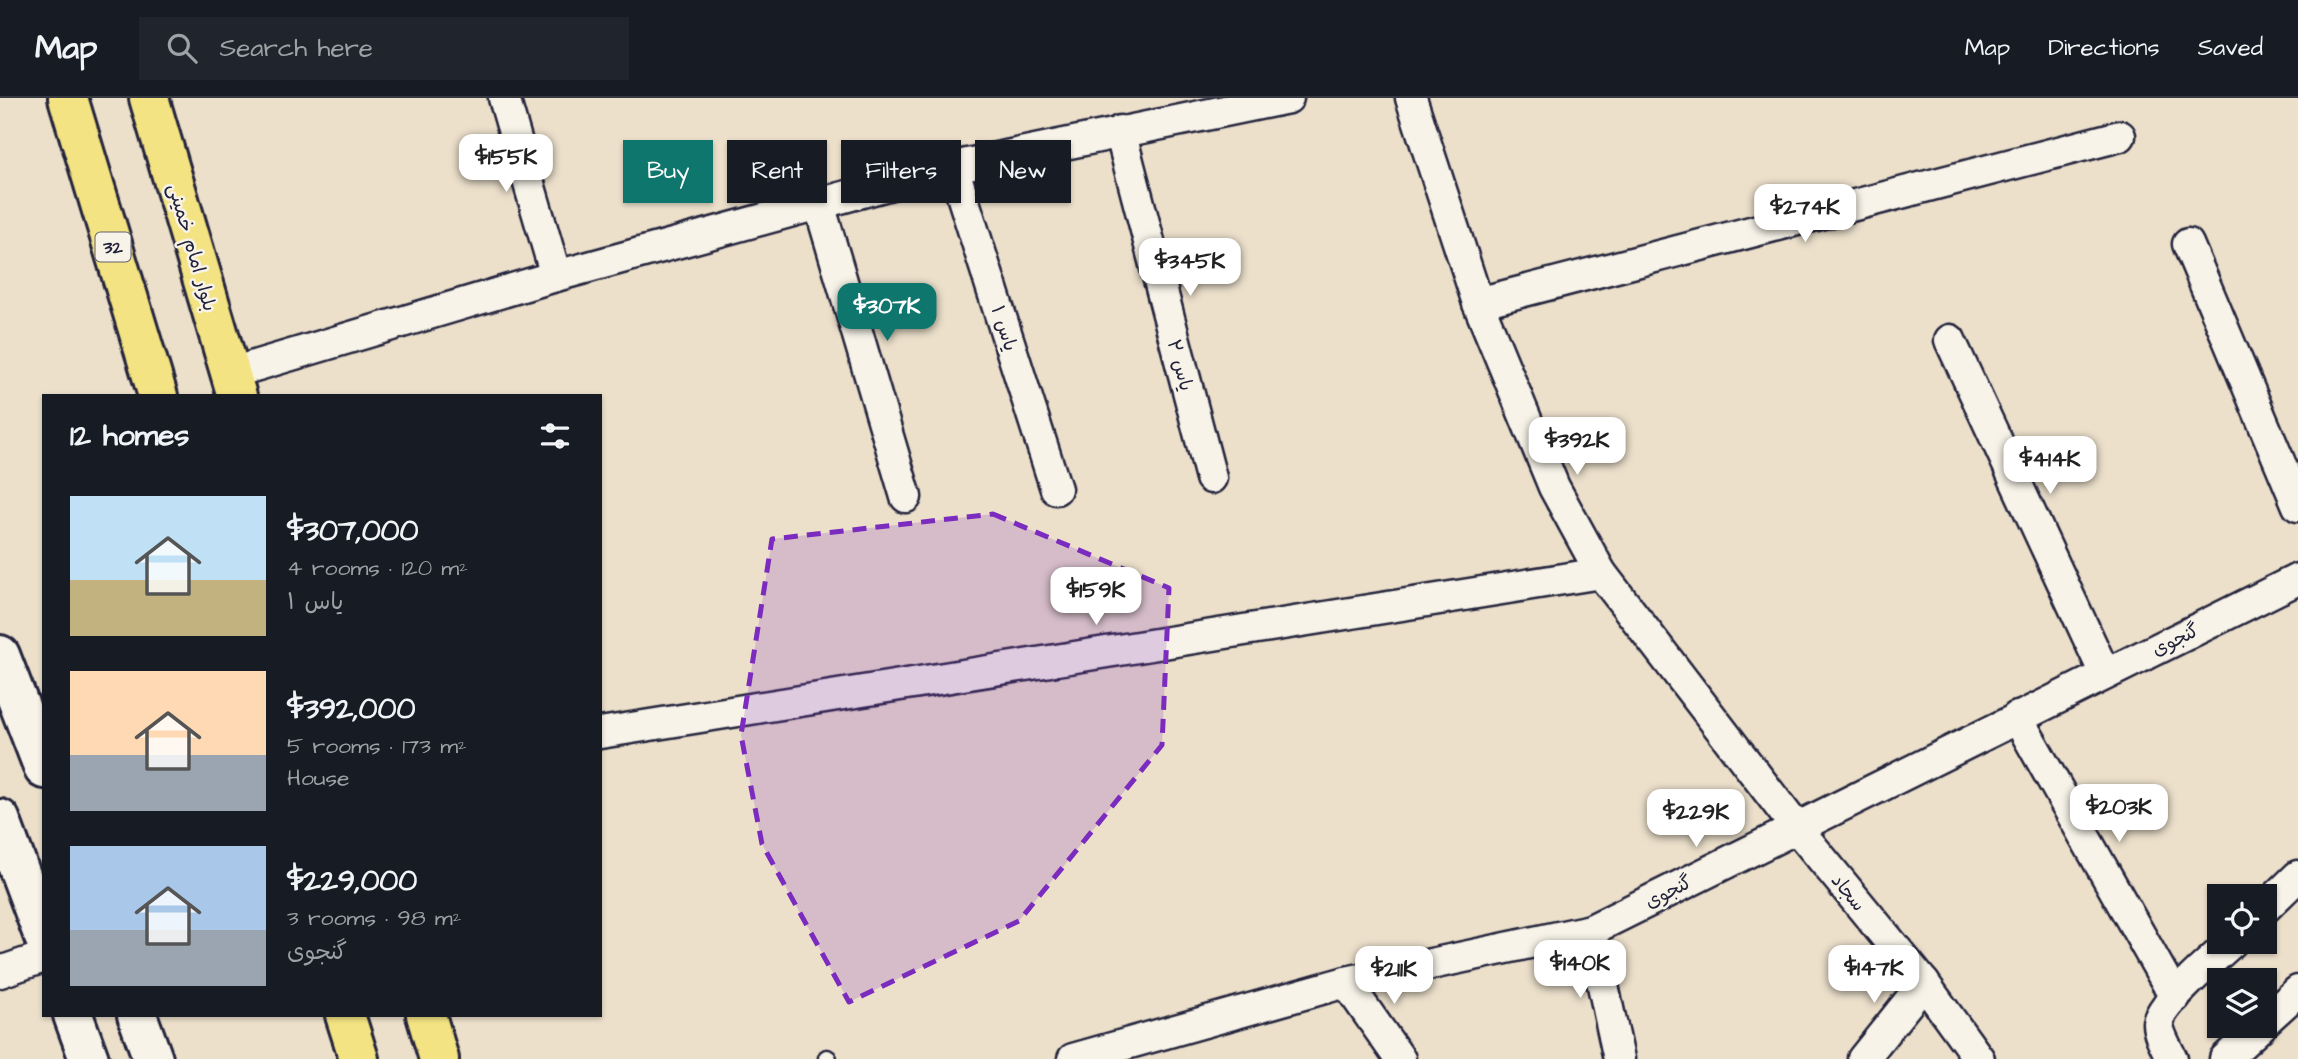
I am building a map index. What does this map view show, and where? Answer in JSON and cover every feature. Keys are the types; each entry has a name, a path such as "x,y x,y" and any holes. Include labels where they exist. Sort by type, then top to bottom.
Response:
{"highway":[{"name":"32","path":"68,98 157,394"},
{"name":"بلوار امام خمینی","path":"149,98 234,384"},
{"path":"346,1017 359,1059"},
{"path":"427,1017 439,1059"}],"main road":[{"path":"0,655 42,764"},
{"path":"0,819 42,932"},
{"path":"74,1017 89,1059"},
{"path":"138,1017 153,1059"}],"street":[{"path":"504,98 556,276"},
{"path":"961,165 1288,98"},
{"name":"سجاد","path":"1411,98 1478,303 1554,488 1601,573 1795,827 1924,983 1979,1059"},
{"name":"یاس ۲","path":"1120,131 1210,478"},
{"path":"1478,303 2120,136"},
{"name":"یاس ۱","path":"961,192 1056,489"},
{"path":"234,384 556,276 841,198"},
{"path":"819,204 906,497"},
{"path":"2188,244 2298,506"},
{"path":"1950,340 2105,674"},
{"path":"602,733 1601,573"},
{"name":"گنجوی","path":"1088,1057 1346,982 1591,930 2298,579"},
{"path":"2017,717 2175,997"},
{"path":"2277,896 2298,876"},
{"path":"1591,930 1619,1059"},
{"path":"2172,1059 2158,1026 2163,1011 2220,954"},
{"path":"0,972 42,958"},
{"path":"1346,982 1400,1059"},
{"path":"1863,1059 1924,983"},
{"path":"2277,1011 2298,991"},
{"path":"2225,1059 2248,1038"}],"highlighted area":[{"path":"993,514 1169,588 1162,745 1019,921 849,1002 762,844 741,735 772,539"}]}
